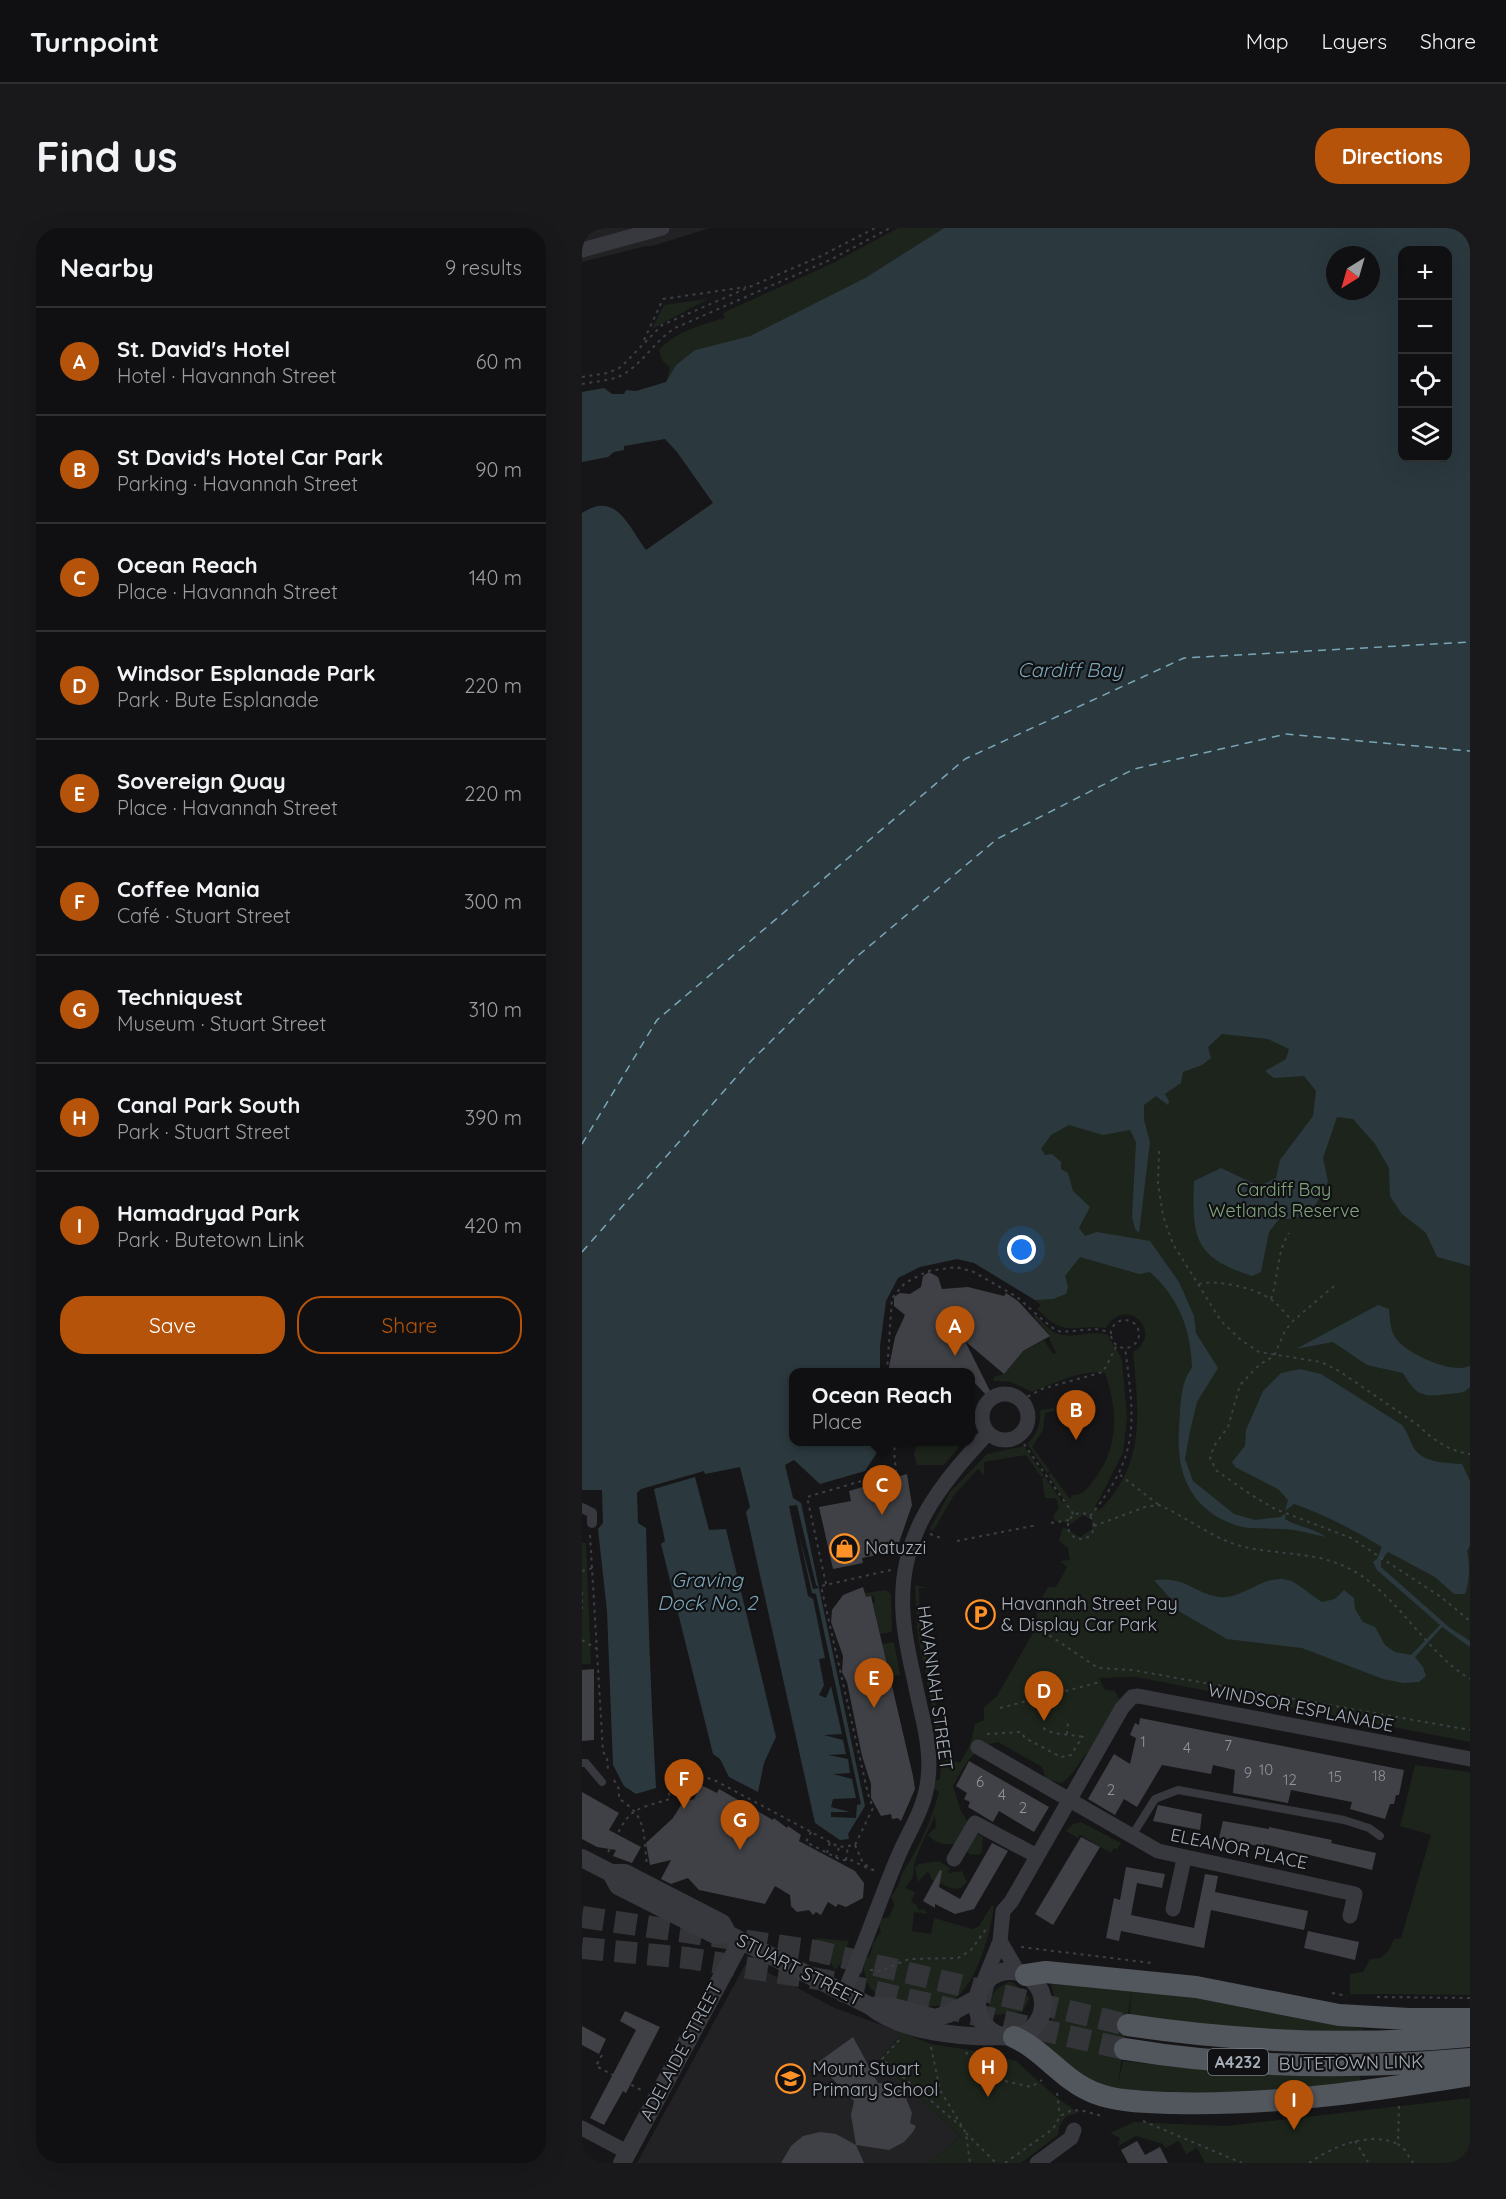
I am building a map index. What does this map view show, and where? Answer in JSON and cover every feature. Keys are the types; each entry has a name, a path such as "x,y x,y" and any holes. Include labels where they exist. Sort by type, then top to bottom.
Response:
{"main road":[{"path":"1022,1974 1046,1972 1196,1987 1339,2015 1409,2019 1470,2019"},
{"name":"BUTETOWN LINK","path":"1128,2025 1225,2037 1304,2042 1381,2042 1470,2036"},
{"path":"1009,2037 1033,2047 1061,2073 1084,2088 1110,2097 1140,2101 1242,2103 1303,2098 1470,2075"},
{"name":"BUTETOWN LINK","path":"1125,2049 1216,2061 1304,2066 1405,2064 1470,2059"}],"street":[{"path":"582,250 662,228"},
{"path":"1000,1394 1015,1396 1021,1400 1028,1412 1023,1431 1012,1439 1004,1440 988,1433 982,1422 982,1414 987,1401 1000,1394"},
{"name":"HAVANNAH STREET","path":"843,1995 889,1878 923,1805 929,1771 904,1622 905,1572 914,1536 927,1507 947,1478 988,1433"},
{"path":"582,1508 592,1513 592,1523"},
{"name":"WINDSOR ESPLANADE","path":"1068,1800 1126,1701 1138,1696 1470,1759"},
{"name":"ELEANOR PLACE","path":"981,1740 1068,1800 1158,1851 1184,1859 1355,1894 1350,1916"},
{"path":"997,1934 1022,1974 1040,1989 1043,2009 1034,2027 1009,2037 986,2027 980,2018 979,1993 1003,1911 1068,1800"},
{"path":"954,1860 975,1823 1037,1856"},
{"name":"STUART STREET","path":"582,1858 611,1873 625,1873 722,1923 734,1938 843,1995 870,2006 887,2019 969,2037 1009,2037"},
{"path":"1173,1909 1184,1859"},
{"name":"ADELAIDE STREET","path":"624,2158 734,1938"},
{"path":"979,1993 997,1974 1022,1974"},
{"name":"STUART STREET","path":"870,2006 890,2006 935,2018 948,2014 979,1993"},
{"path":"582,2128 624,2158"},
{"path":"1037,2163 1071,2138 1074,2130"}],"lane":[{"path":"582,1763 586,1763 602,1782"},
{"path":"1131,1837 1155,1799 1178,1790 1344,1820 1369,1828 1380,1836"}],"path":[{"path":"582,377 616,370 663,325 821,256 875,228"},
{"path":"582,384 616,378 627,373 659,339 675,328 832,259 890,228"},
{"path":"643,342 663,299 749,286"},
{"path":"1159,1151 1158,1183 1163,1216 1173,1244 1221,1321 1258,1352 1321,1362 1339,1371 1418,1425 1429,1436 1458,1452 1470,1454"},
{"path":"1271,1299 1278,1277 1281,1246 1289,1233"},
{"path":"887,1368 886,1351 893,1296 905,1283 928,1271 957,1267 974,1272 1017,1298 1051,1327 1061,1332 1095,1329 1112,1332"},
{"path":"1199,1284 1211,1281 1224,1282 1271,1299 1293,1321"},
{"path":"1334,1286 1293,1321 1285,1331 1274,1356 1259,1365 1240,1385 1228,1427 1214,1446 1210,1459 1217,1471 1275,1509 1351,1538 1441,1598 1470,1621"},
{"path":"1123,1320 1136,1324 1139,1333 1137,1341 1125,1348 1117,1345 1112,1332 1115,1324 1123,1320"},
{"path":"1021,1400 1042,1389 1103,1372 1117,1345"},
{"path":"1090,1516 1119,1475 1130,1449 1133,1425 1125,1348"},
{"path":"1024,1444 1074,1515"},
{"path":"826,1584 807,1497 896,1471 895,1446"},
{"path":"1119,1475 1159,1505 1233,1544 1263,1551 1315,1556 1352,1570 1394,1603 1453,1666 1470,1679"},
{"path":"1094,1527 1145,1507 1159,1505"},
{"path":"1051,1523 1069,1520 1081,1513 1090,1516"},
{"path":"1069,1520 1069,1531 1078,1539 1091,1535 1094,1527 1090,1516"},
{"path":"957,1541 1037,1526"},
{"path":"926,1532 941,1538"},
{"path":"590,1537 603,1752 607,1757 607,1768 619,1789 619,1800 635,1809 641,1821 648,1869"},
{"path":"582,1571 593,1568"},
{"path":"871,1870 863,1863 855,1845 873,1808 821,1586 895,1570 905,1572"},
{"path":"582,1593 582,1609"},
{"path":"1037,1627 1098,1668 1105,1670 1132,1670 1470,1730"},
{"path":"582,1640 597,1650"},
{"path":"1000,1708 1100,1682"},
{"path":"1067,1734 1068,1722"},
{"path":"981,1740 1021,1732 1025,1737 1061,1756 1071,1755 1085,1737 1053,1733 1043,1728"},
{"path":"606,1856 626,1817 635,1809 670,1799 666,1778 702,1776 716,1781 838,1847 855,1845"},
{"path":"811,1832 806,1842 836,1858 851,1860 889,1878"},
{"path":"827,1853 830,1842"},
{"path":"846,1860 848,1846"},
{"path":"836,1858 838,1847"},
{"path":"865,1969 880,1971 909,1959 958,1958 971,1950 984,1930 997,1934"},
{"path":"904,2034 881,2060 949,2116 996,2163"},
{"path":"931,2044 940,2090 965,2131 970,2163"},
{"path":"967,2046 966,2055 973,2064 999,2070 996,2079 1031,2087 1045,2079"},
{"path":"602,2055 596,2066 647,2093"},
{"path":"1005,2163 1053,2129 1060,2116 1057,2091"},
{"path":"1398,2144 1399,2104"},
{"path":"1060,2116 1080,2110"},
{"path":"945,2121 949,2116"},
{"path":"1142,2121 1242,2163"},
{"path":"1309,2163 1326,2152 1356,2142 1378,2138 1398,2144 1413,2163"},
{"path":"1356,2142 1368,2162"}],"shaded area":[{"path":"582,228 710,228 652,246 582,262"},
{"name":"Mount Stuart Primary School","path":"752,1964 835,2008 898,2031 899,2037 879,2060 960,2136 930,2163 637,2163 745,1965"}],"green space":[{"path":"898,228 944,228 865,278 750,336 695,350 676,365 666,382 670,368 662,360 659,350 673,338 699,326 725,318 723,313 833,263"},
{"path":"708,299 652,329 664,305"},
{"name":"Cardiff Bay Wetlands Reserve","path":"1470,1006 1470,1742 1136,1677 1099,1678 1105,1690 1115,1691 1120,1700 1093,1749 1088,1752 1066,1780 1061,1783 1046,1779 1042,1767 998,1742 989,1744 970,1758 953,1786 961,1811 974,1832 983,1837 982,1852 979,1855 969,1854 961,1843 943,1844 932,1839 928,1835 936,1827 935,1816 921,1846 915,1861 913,1877 905,1888 915,1892 911,1902 916,1904 919,1910 923,1909 928,1914 914,1912 912,1931 931,1934 934,1918 973,1929 979,1926 992,1905 994,1906 982,1956 970,1981 955,1999 937,2006 902,2003 880,1995 868,1984 863,1960 870,1956 873,1943 881,1932 879,1925 881,1919 889,1917 894,1905 891,1896 928,1824 939,1792 933,1788 934,1782 940,1779 941,1763 949,1759 960,1763 970,1745 975,1724 984,1720 984,1707 997,1696 1038,1624 1036,1609 1048,1587 1056,1587 1067,1567 1060,1561 1070,1560 1068,1548 1059,1541 1062,1529 1065,1528 1080,1537 1092,1529 1092,1520 1083,1515 1073,1523 1055,1521 1053,1516 1059,1508 1056,1498 1045,1498 1042,1479 1045,1477 1063,1503 1066,1503 1048,1475 1051,1473 1070,1499 1072,1495 1085,1491 1094,1480 1108,1455 1112,1442 1114,1415 1105,1373 1077,1375 1032,1392 1011,1382 993,1381 994,1377 1004,1374 1020,1353 1044,1340 1053,1354 1056,1353 1048,1336 1050,1335 1034,1317 1035,1314 1050,1330 1062,1335 1101,1333 1108,1335 1122,1360 1127,1417 1123,1453 1095,1507 1099,1510 1113,1495 1126,1473 1135,1440 1137,1405 1133,1352 1142,1344 1145,1335 1144,1327 1132,1316 1123,1315 1114,1318 1106,1328 1063,1327 1037,1309 1041,1305 1035,1300 1041,1256 992,1178 1199,1020"},
{"path":"1054,1408 1054,1411 1045,1413 1043,1430 1032,1447 1050,1471 1047,1473 1027,1444 1038,1428 1040,1410"},
{"path":"916,1446 960,1446 944,1465 917,1465 914,1454"},
{"path":"1024,1446 1044,1475 1041,1477 1026,1455 984,1462 984,1475 978,1469 954,1495 933,1531 930,1529 950,1492 987,1454"},
{"path":"582,1543 586,1543 591,1664 582,1664"},
{"path":"915,1585 927,1588 919,1588 920,1625 925,1651 935,1650 937,1656 927,1658 941,1733 950,1732 943,1749 940,1749 917,1630"},
{"path":"886,1590 891,1594 892,1632 880,1634 873,1603 875,1603 874,1596 866,1597 865,1593"},
{"path":"894,1642 900,1675 889,1677 882,1644"},
{"path":"1415,1765 1470,1772 1470,1995 1350,1994 1350,1974 1363,1972 1370,1959 1381,1958 1389,1950 1394,1939 1401,1938 1431,1835 1400,1826"},
{"path":"1081,1822 1121,1843 1111,1853 1080,1835 1078,1838 1066,1831 1073,1824"},
{"path":"939,1861 950,1868 948,1873 962,1871 967,1882 961,1888 950,1888 932,1880 928,1871 918,1882 915,1867 919,1864"},
{"path":"816,1938 849,1941 841,1963 835,1970"},
{"path":"1012,1982 1030,1998 1022,2012 995,2015 990,2011 989,2000 997,1989"},
{"path":"1050,1982 1200,1998 1363,2029 1363,2032 1343,2033 1202,2025 1130,2015 1131,1993 1118,2084 1123,2061 1241,2072 1360,2076 1360,2081 1303,2089 1223,2094 1127,2090 1088,2081 1037,2037 1048,2025 1054,2012 1054,1997"},
{"path":"898,2031 931,2044 982,2052 1016,2061 1056,2097 1079,2113 1067,2116 1060,2124 1058,2135 1021,2163 930,2163 960,2136 879,2060 899,2038"},
{"path":"1470,2098 1470,2163 1205,2163 1197,2148 1186,2154 1179,2141 1165,2148 1163,2144 1136,2136 1118,2146 1120,2138 1110,2133 1134,2122 1226,2126"}],"water":[{"name":"Cardiff Bay","path":"944,228 1470,228 1470,1266 1437,1257 1426,1233 1402,1214 1390,1196 1389,1168 1375,1144 1353,1119 1337,1117 1323,1158 1328,1182 1310,1211 1298,1217 1279,1219 1269,1232 1261,1272 1252,1276 1233,1269 1208,1253 1200,1243 1196,1231 1194,1181 1221,1168 1259,1186 1276,1178 1280,1160 1313,1116 1316,1091 1304,1076 1274,1078 1265,1071 1286,1059 1289,1049 1268,1039 1222,1034 1208,1047 1211,1058 1202,1065 1183,1072 1181,1083 1165,1094 1169,1101 1168,1105 1156,1096 1144,1105 1144,1120 1150,1142 1139,1233 1135,1229 1132,1217 1136,1142 1130,1130 1103,1135 1069,1125 1051,1135 1041,1149 1045,1155 1052,1154 1061,1162 1061,1169 1068,1173 1073,1191 1090,1207 1079,1228 1085,1236 1097,1232 1150,1241 1179,1282 1194,1316 1196,1333 1218,1368 1197,1402 1190,1431 1185,1459 1193,1481 1234,1514 1255,1520 1281,1517 1284,1514 1285,1519 1326,1537 1290,1530 1235,1525 1207,1509 1189,1488 1180,1461 1179,1446 1183,1389 1192,1368 1189,1341 1176,1304 1150,1272 1139,1274 1080,1257 1065,1276 1068,1287 1066,1294 1053,1299 1035,1300 974,1263 957,1259 920,1267 898,1278 886,1301 880,1346 880,1368 789,1368 789,1446 881,1446 865,1471 820,1484 794,1460 785,1465 793,1498 801,1503 865,1806 848,1834 849,1839 840,1840 815,1823 746,1512 750,1507 740,1467 705,1474 704,1471 641,1489 637,1493 638,1523 646,1528 656,1788 636,1794 624,1786 613,1765 607,1611 598,1529 603,1523 602,1490 582,1490 582,513 594,507 612,508 627,522 646,550 713,503 665,439 624,446 624,450 614,452 608,457 582,462 582,392 604,388 612,394 624,394 626,390 636,391 666,382 676,365 695,350 750,336 865,278"},
{"path":"1378,1305 1389,1309 1395,1337 1411,1352 1442,1365 1462,1368 1470,1366 1470,1387 1460,1393 1422,1394 1412,1387 1403,1373 1367,1365 1333,1342 1296,1349"},
{"path":"1300,1369 1321,1374 1402,1425 1414,1448 1425,1458 1438,1462 1462,1464 1470,1481 1470,1546 1467,1551 1469,1572 1465,1594 1454,1594 1435,1577 1388,1552 1381,1561 1381,1567 1450,1628 1470,1641 1470,1647 1442,1627 1415,1657 1423,1667 1426,1676 1419,1682 1403,1683 1383,1679 1302,1648 1227,1639 1175,1609 1169,1597 1154,1580 1165,1579 1183,1583 1203,1593 1220,1597 1229,1597 1264,1582 1282,1579 1295,1583 1322,1602 1335,1599 1344,1590 1354,1598 1355,1609 1363,1622 1375,1627 1385,1645 1395,1652 1411,1655 1440,1625 1377,1570 1373,1562 1377,1559 1382,1547 1340,1523 1306,1508 1294,1504 1285,1511 1288,1500 1278,1489 1235,1467 1232,1462 1245,1446 1246,1430 1263,1391 1281,1373"},
{"name":"Graving Dock No. 2","path":"695,1477 709,1530 726,1529 776,1737 764,1763 758,1792 729,1777 720,1759 713,1754 661,1544 665,1541 654,1489"}],"pier":[{"path":"797,1505 816,1585 819,1588 813,1589 799,1535 812,1593 816,1594 861,1804 857,1805 856,1818 831,1817 831,1812 850,1812 831,1807 833,1799 856,1798 852,1779 833,1774 850,1773 848,1759 828,1755 846,1754 843,1740 824,1735 842,1734 831,1686 826,1698 819,1695 824,1685 819,1659 825,1658 813,1599 808,1596 789,1506"}],"building":[{"path":"929,1272 938,1277 942,1289 968,1287 1004,1296 1006,1293 1018,1301 1050,1336 1023,1351 1004,1374 965,1341 993,1397 990,1399 975,1383 975,1368 889,1368 895,1337 905,1315 894,1306 894,1297 900,1293 910,1294 921,1287 923,1276"},
{"path":"907,1474 912,1505 896,1551 862,1558 863,1563 833,1569 819,1507 851,1501 849,1491"},
{"path":"863,1587 866,1597 871,1596 913,1776 915,1789 901,1821 898,1818 892,1819 891,1814 881,1816 871,1798 871,1784 862,1756 847,1682 842,1672 843,1656 831,1622 832,1610 843,1595"},
{"path":"594,1669 594,1740 582,1741 582,1670"},
{"path":"1140,1718 1404,1770 1399,1795 1396,1795 1394,1804 1390,1804 1385,1819 1350,1809 1352,1802 1291,1790 1288,1803 1233,1793 1235,1770 1213,1765 1211,1774 1162,1765 1137,1807 1124,1799 1115,1815 1088,1799 1114,1754 1130,1764 1136,1738 1130,1735 1135,1723 1139,1725"},
{"path":"969,1761 1049,1807 1034,1832 999,1811 993,1822 968,1807 970,1802 964,1799 967,1793 956,1786"},
{"path":"701,1785 717,1793 719,1789 773,1820 774,1818 801,1835 799,1841 855,1871 864,1883 863,1898 846,1907 838,1904 836,1907 828,1902 821,1915 816,1912 813,1915 809,1910 797,1912 791,1906 790,1895 775,1886 765,1904 699,1890 688,1878 671,1884 661,1879 671,1860 650,1865 646,1843 673,1818 683,1802 694,1799"},
{"path":"582,1792 619,1813 609,1830 641,1847 632,1863 613,1856 616,1850 597,1847 582,1839"},
{"path":"1158,1805 1202,1814 1200,1830 1153,1821"},
{"path":"1223,1821 1269,1829 1269,1827 1332,1840 1331,1843 1376,1853 1372,1870 1264,1844 1263,1847 1219,1838"},
{"path":"1081,1837 1100,1847 1053,1925 1035,1914"},
{"path":"992,1843 1008,1851 974,1909 955,1914 935,1904 935,1908 923,1901 940,1870 942,1871 939,1887 960,1899"},
{"path":"1126,1867 1165,1874 1162,1888 1137,1883 1131,1915 1194,1928 1205,1874 1218,1876 1215,1892 1308,1911 1304,1930 1211,1910 1204,1948 1121,1931 1119,1941 1106,1938 1114,1898 1120,1900"},
{"path":"1308,1931 1359,1942 1355,1960 1304,1948"},
{"path":"625,2011 660,2027 626,2093 623,2091 604,2125 590,2118 636,2030 620,2021"},
{"path":"582,2026 606,2039 599,2054 582,2045"},
{"path":"853,2037 878,2083 892,2084 903,2091 912,2113 910,2123 916,2126 913,2132 904,2142 889,2150 856,2145 851,2115 854,2101 817,2063"},
{"path":"820,2132 836,2134 856,2145 864,2163 781,2163 791,2146 803,2136"},
{"path":"1137,2141 1145,2155 1160,2147 1168,2163 1128,2163 1121,2150"}],"ferry route":[{"path":"582,1144 657,1020 965,759 1184,658 1470,642"},
{"path":"582,1252 746,1066 854,959 997,839 1134,769 1286,734 1470,751"}],"tunnel":[{"path":"582,1917 816,1951 1128,2025"},
{"path":"582,1948 688,1958 824,1980 1125,2049"}],"place":[{"name":"St. David's Hotel","path":"955,1356"},
{"name":"St David's Hotel Car Park","path":"1076,1440"},
{"name":"Ocean Reach","path":"882,1515"},
{"name":"Natuzzi","path":"844,1548"},
{"name":"Havannah Street Pay & Display Car Park","path":"980,1614"},
{"name":"Sovereign Quay","path":"874,1708"},
{"name":"Windsor Esplanade Park","path":"1044,1721"},
{"name":"Coffee Mania","path":"684,1809"},
{"name":"Techniquest","path":"740,1850"},
{"name":"Mount Stuart Primary School","path":"791,2079"},
{"name":"Canal Park South","path":"988,2097"},
{"name":"Hamadryad Park","path":"1294,2130"}]}
